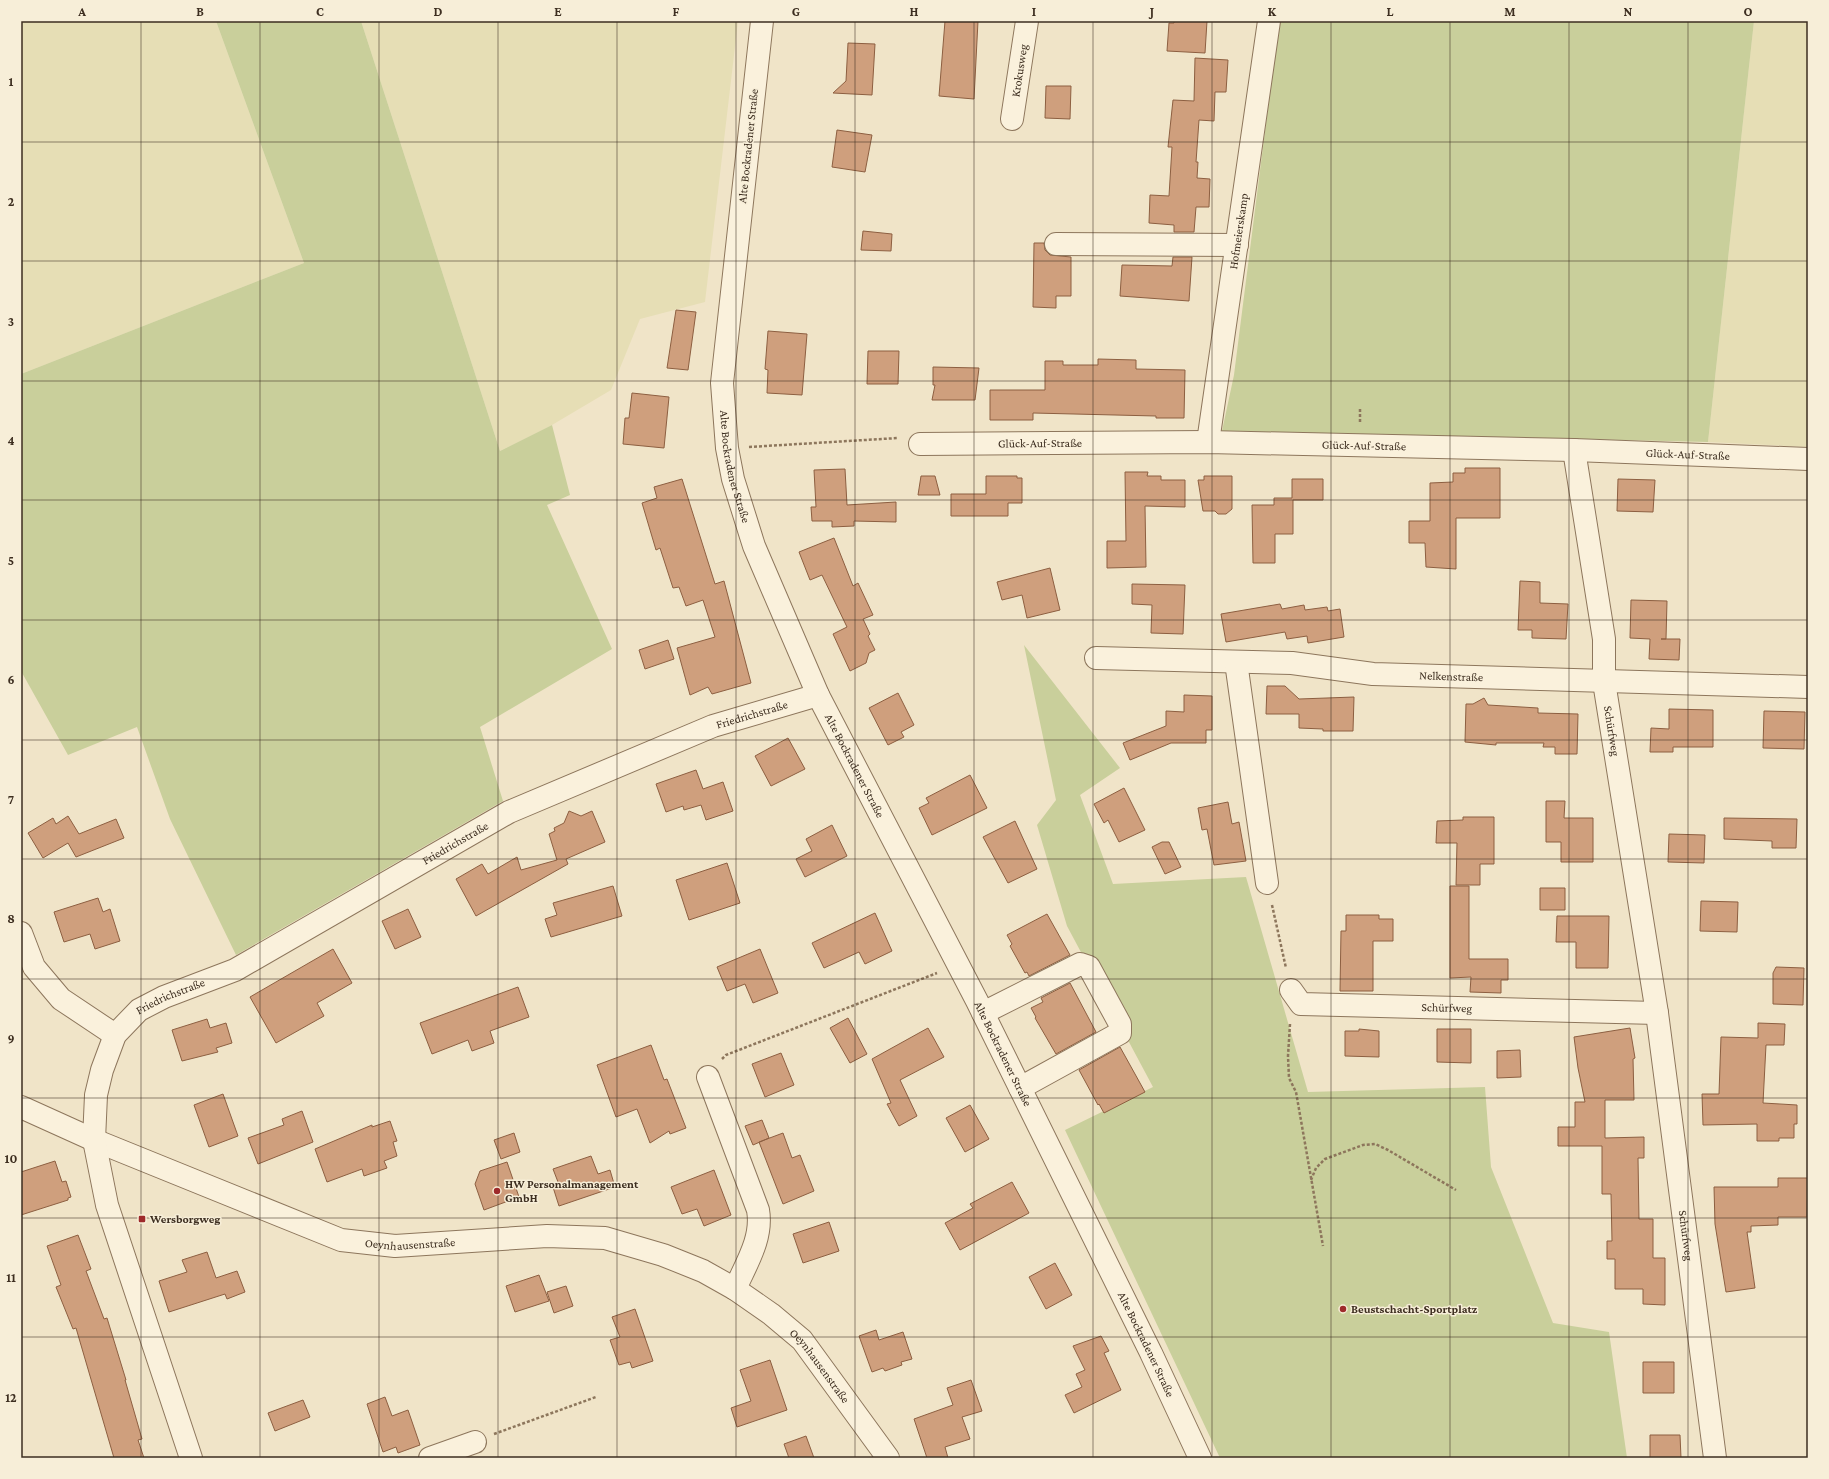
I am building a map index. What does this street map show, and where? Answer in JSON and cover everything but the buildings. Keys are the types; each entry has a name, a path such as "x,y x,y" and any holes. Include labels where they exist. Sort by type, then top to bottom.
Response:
{"street":[{"name":"Alte Bockradener Straße","path":"762,21 722,383 727,448 733,479 754,546 818,696 958,965 1020,1088 1151,1353 1200,1458"},
{"name":"Krokusweg","path":"1012,119 1027,21"},
{"name":"Hofmeierskamp","path":"1208,442 1269,21"},
{"path":"1056,244 1237,245"},
{"name":"Glück-Auf-Straße","path":"920,444 1208,442 1574,450 1808,459"},
{"name":"Schürfweg","path":"1574,450 1604,639 1604,682 1658,1013 1715,1458"},
{"name":"Nelkenstraße","path":"1096,658 1292,663 1374,674 1808,687"},
{"path":"1236,662 1267,883"},
{"name":"Friedrichstraße","path":"114,1035 140,1010 164,997 235,970 509,812 713,726 818,696"},
{"path":"21,933 34,967 61,999 114,1035 102,1070 96,1095 94,1140 107,1205 191,1458"},
{"path":"982,1013 1080,964 1089,967 1120,1024 1120,1032 1020,1088"},
{"name":"Schürfweg","path":"1296,997 1658,1013"},
{"path":"708,1077 758,1210 760,1222 758,1237 736,1289"},
{"name":"Oeynhausenstraße","path":"21,1107 94,1140 341,1240 395,1246 547,1236 604,1238 663,1256 703,1271 736,1289 771,1314 802,1340 888,1458"},
{"path":"430,1458 475,1442"}],"path":[{"path":"727,448 906,438 920,444"},
{"path":"1267,883 1296,997 1289,1026 1289,1078 1296,1092 1323,1246"},
{"path":"708,1077 726,1055 958,965"},
{"path":"1311,1180 1316,1168 1325,1159 1363,1145 1375,1144 1388,1150 1456,1190"},
{"path":"475,1442 596,1397"}],"shaded area":[{"path":"21,21 216,21 304,263 21,374"},
{"path":"361,21 738,21 705,302 640,319 611,390 552,425 500,451"},
{"path":"1754,21 1808,21 1808,447 1708,442"}],"green space":[{"path":"216,21 361,21 500,451 552,425 570,495 547,505 612,649 480,727 503,801 236,955 170,819 137,727 68,755 21,671 21,374 304,263"},
{"path":"1279,21 1754,21 1708,442 1222,431 1234,375"},
{"path":"1024,645 1120,768 1080,795 1113,884 1246,877 1308,1092 1485,1087 1491,1167 1553,1323 1609,1332 1627,1458 1220,1458 1065,1130 1153,1087 1067,926 1037,825 1056,800"}],"place":[{"name":"HW Personalmanagement GmbH","path":"497,1191"},
{"name":"Wersborgweg","path":"142,1219"},
{"name":"Beustschacht-Sportplatz","path":"1343,1309"}]}
